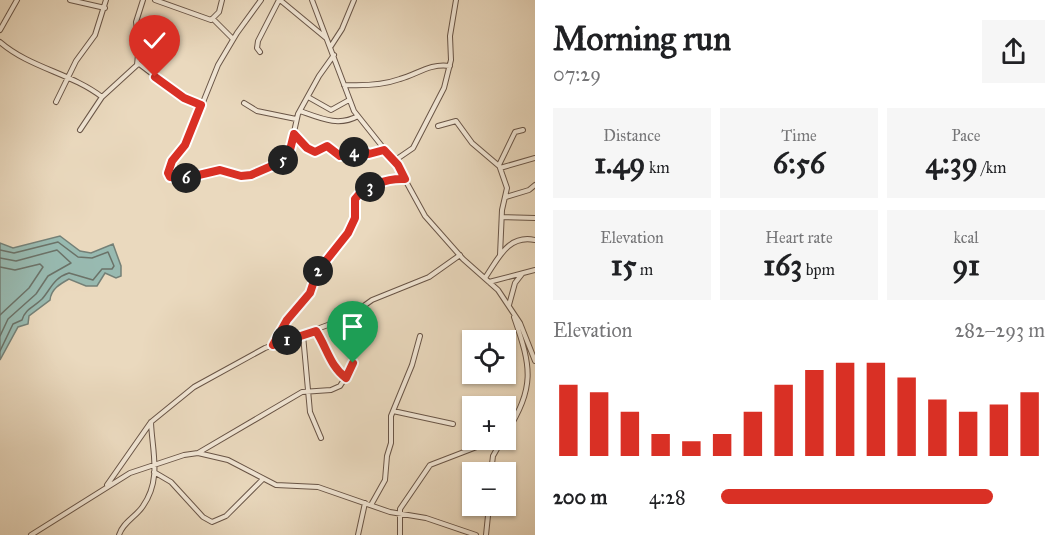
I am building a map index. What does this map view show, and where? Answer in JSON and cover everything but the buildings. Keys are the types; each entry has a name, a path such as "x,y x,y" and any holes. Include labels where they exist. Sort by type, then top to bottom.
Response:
{"street":[{"path":"0,30 17,0"},
{"path":"70,0 105,8"},
{"path":"56,102 76,61 95,34 106,0"},
{"path":"80,130 102,97 137,63 136,21 143,0"},
{"path":"155,0 205,19 213,19 233,39"},
{"path":"213,19 219,12 222,0"},
{"path":"261,0 233,39 214,73 185,145 170,165 169,176 186,178 220,170 241,176 251,175 281,162 290,150 300,111 334,55"},
{"path":"260,52 257,46 261,35 280,0 327,38"},
{"path":"312,0 349,100 358,117 394,161 423,213 460,255 487,280 510,308 520,323 535,361"},
{"path":"331,47 342,29 354,0"},
{"path":"394,161 411,150 443,92 450,66 450,36 456,0"},
{"path":"0,42 16,55 69,76 102,97"},
{"path":"137,63 184,98 201,105"},
{"path":"344,86 399,80 427,67 450,66"},
{"path":"308,97 332,110 349,100"},
{"path":"244,103 257,111 297,119"},
{"path":"300,111 333,122 358,117"},
{"path":"438,126 456,120 472,143 499,167 507,184 500,255"},
{"path":"499,167 515,132 523,130"},
{"path":"294,134 311,150 317,151 327,146 340,156 362,150 372,154 384,150"},
{"path":"499,167 535,158"},
{"path":"273,345 287,320 310,293 317,272 348,233 355,218 354,202 358,195 389,179 405,179"},
{"path":"505,197 529,190 535,185"},
{"path":"502,217 535,218"},
{"path":"487,280 500,255 515,239 535,240"},
{"path":"106,487 151,422 194,387 273,345 316,331 354,314 382,294 429,277 460,255"},
{"path":"487,280 535,270"},
{"path":"516,419 531,377 530,365 510,308 515,283 522,273"},
{"path":"32,535 130,473 155,463 198,453 302,392 333,390 346,378 353,365 354,314"},
{"path":"316,331 328,351 333,366 346,378"},
{"path":"303,335 311,418 321,438"},
{"path":"370,505 386,477 393,411 412,365 420,336"},
{"path":"393,411 453,424"},
{"path":"119,535 124,525 144,504 154,472 151,422"},
{"path":"400,535 401,506 431,463 467,450"},
{"path":"198,453 228,460 263,479 286,487 318,487 399,514 426,518 473,535"},
{"path":"154,472 171,482 203,517 212,522 226,516 263,479"},
{"path":"358,535 365,502"},
{"path":"486,535 488,516"}],"water":[{"path":"60,236 80,251 91,253 113,244 121,266 121,276 116,278 105,273 97,286 86,286 69,279 59,285 52,293 50,300 29,316 28,324 18,327 0,360 0,243 13,248"}],"route":[{"path":"155,77 174,88 184,98 201,105 185,145 170,165 168,173 170,177 186,178 199,173 220,170 241,176 251,175 263,168 276,165 286,158 294,134 307,148 315,152 323,146 333,148 337,156 362,150 367,154 372,154 384,150 398,165 405,179 393,178 381,182 364,190 355,199 355,218 348,233 317,272 314,287 287,320 282,333 273,345 316,331 328,351 331,363 339,373 346,378 353,363"}]}
